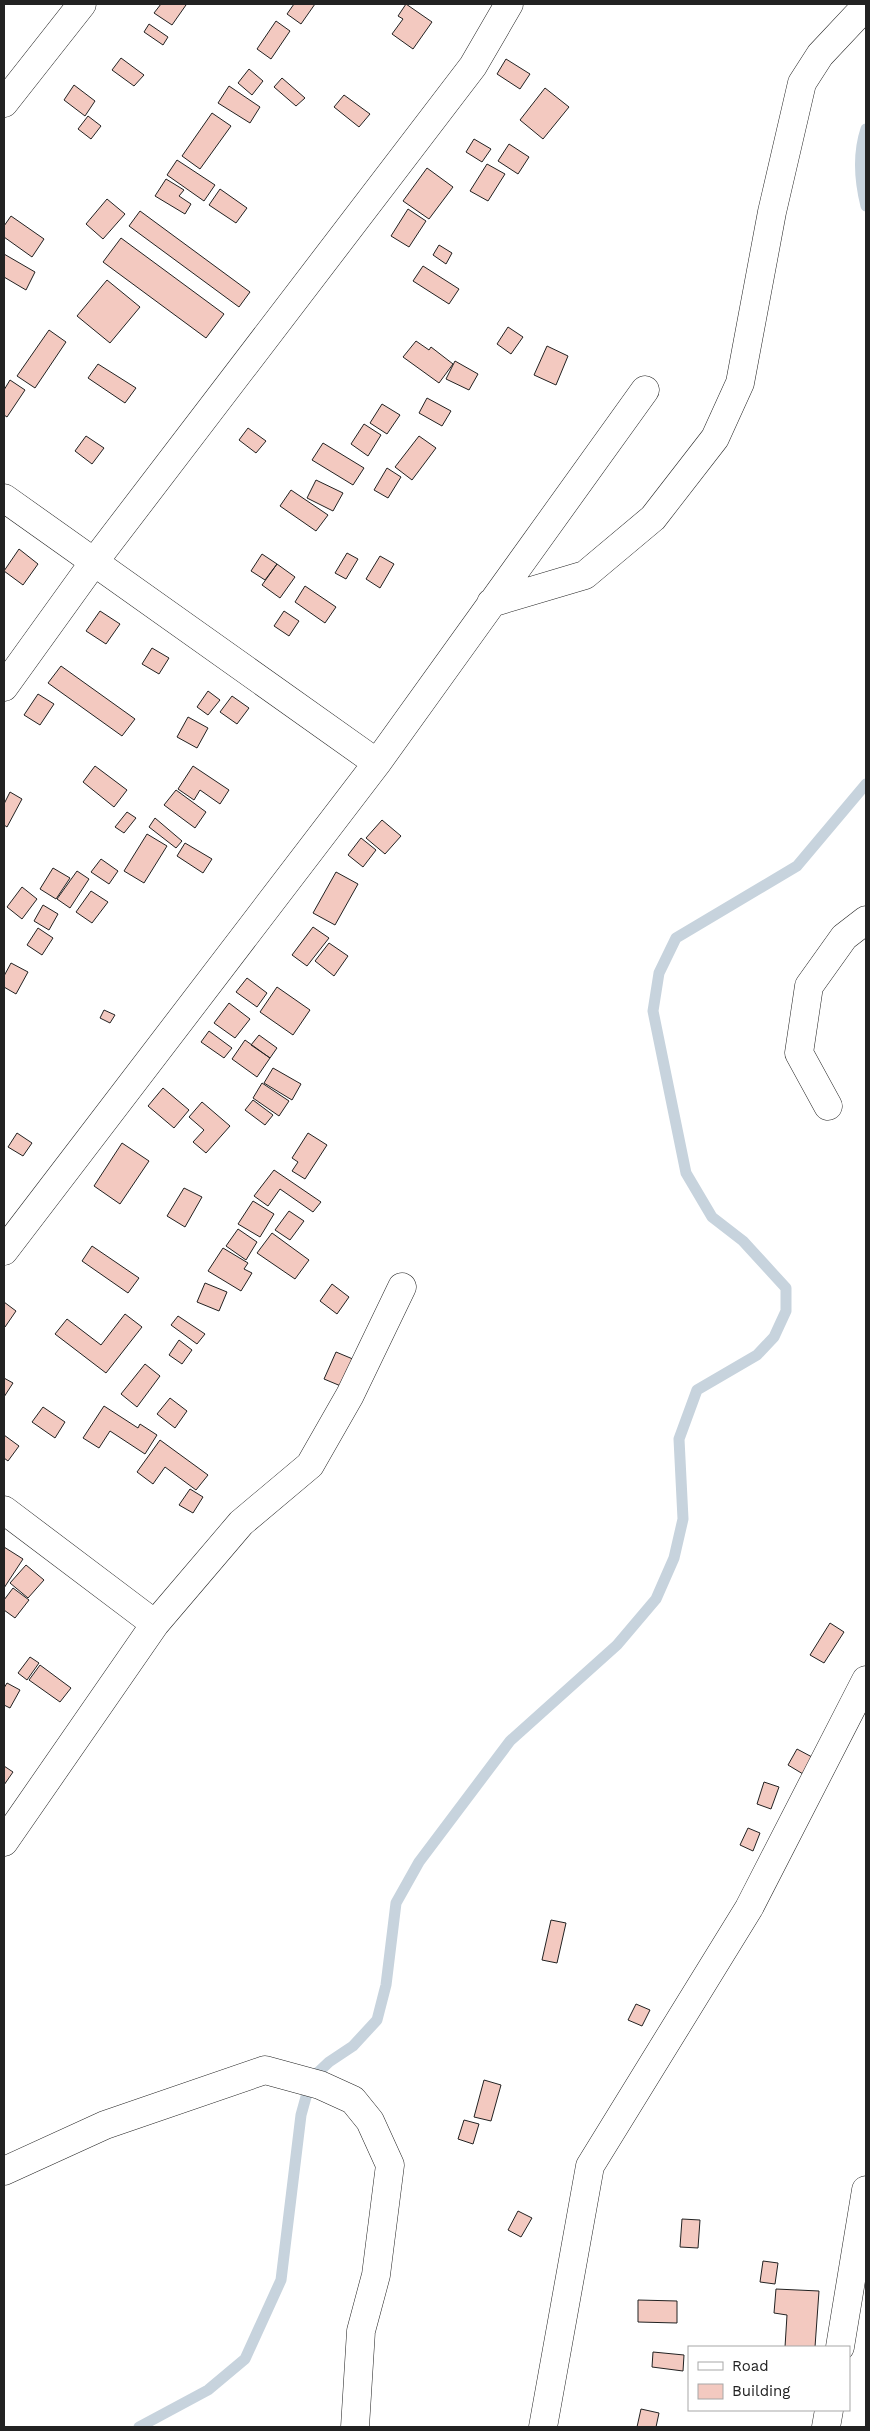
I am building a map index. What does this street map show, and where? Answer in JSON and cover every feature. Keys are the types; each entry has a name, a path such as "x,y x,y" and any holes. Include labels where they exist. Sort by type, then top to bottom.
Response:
{"street":[{"path":"4,103 82,4"},
{"path":"4,686 94,562 474,66 509,4"},
{"path":"492,603 585,575 653,518 715,438 740,383 772,212 802,83 820,55 866,6"},
{"path":"4,1251 377,762 645,390"},
{"path":"4,498 377,762"},
{"path":"828,1106 799,1053 810,986 844,937 866,920"},
{"path":"4,1842 155,1624 241,1523 310,1465 350,1395 402,1287"},
{"path":"4,1510 155,1624"},
{"path":"543,2427 590,2166 749,1908 866,1680"},
{"path":"4,2170 105,2124 265,2070 320,2085 353,2100 370,2121 390,2165 376,2275 361,2331 355,2427"},
{"path":"840,2346 864,2222 866,2190"},
{"path":"826,2427 829,2411"}],"building":[{"path":"161,4 186,5 172,25 154,13"},
{"path":"294,4 315,4 301,24 287,14"},
{"path":"406,4 432,22 413,49 392,34 403,19 398,16"},
{"path":"276,21 290,31 271,59 257,49"},
{"path":"149,24 168,37 163,45 144,32"},
{"path":"121,58 144,75 134,86 112,70"},
{"path":"506,59 530,74 520,89 497,74"},
{"path":"249,69 263,81 252,95 238,83"},
{"path":"282,78 305,98 296,106 274,87"},
{"path":"74,85 95,101 85,116 64,100"},
{"path":"229,86 260,107 250,123 218,103"},
{"path":"545,88 569,107 543,139 520,120"},
{"path":"344,95 370,114 359,127 334,107"},
{"path":"212,113 231,126 200,169 182,156"},
{"path":"88,116 101,126 91,139 78,129"},
{"path":"474,139 491,149 482,162 466,152"},
{"path":"509,144 529,157 518,174 498,161"},
{"path":"177,160 215,185 204,201 167,175"},
{"path":"487,164 505,174 488,201 470,191"},
{"path":"427,168 453,187 429,219 403,201"},
{"path":"166,179 184,190 179,196 191,204 185,214 155,196"},
{"path":"220,189 247,208 236,223 209,205"},
{"path":"107,199 125,214 103,239 86,224"},
{"path":"408,209 426,221 409,247 391,236"},
{"path":"140,211 250,292 239,307 129,226"},
{"path":"11,216 44,239 32,257 4,237 4,226"},
{"path":"121,238 224,314 206,338 103,262"},
{"path":"439,245 452,253 446,264 433,255"},
{"path":"4,254 35,272 26,290 4,277"},
{"path":"423,266 459,289 449,304 413,281"},
{"path":"107,280 140,307 110,343 77,316"},
{"path":"508,327 523,337 511,354 497,344"},
{"path":"49,330 66,342 35,388 17,376"},
{"path":"416,341 429,350 431,347 453,364 439,383 403,357"},
{"path":"547,346 568,356 556,385 534,375"},
{"path":"455,361 478,374 469,390 446,379"},
{"path":"98,364 136,388 125,403 88,378"},
{"path":"10,380 25,390 7,417 4,415 4,390"},
{"path":"427,398 451,411 442,426 419,413"},
{"path":"382,404 400,415 387,434 370,423"},
{"path":"364,424 381,435 368,456 351,444"},
{"path":"248,428 266,441 256,453 239,440"},
{"path":"86,436 104,448 92,464 75,451"},
{"path":"419,436 436,448 412,480 395,467"},
{"path":"323,443 364,468 353,485 312,460"},
{"path":"387,468 401,477 388,498 374,490"},
{"path":"316,480 343,493 333,511 307,498"},
{"path":"291,490 328,515 316,531 280,506"},
{"path":"19,549 38,564 23,585 4,571"},
{"path":"347,553 358,559 346,579 335,573"},
{"path":"262,554 277,564 265,580 251,571"},
{"path":"380,556 394,564 380,588 366,579"},
{"path":"277,564 295,577 280,598 262,585"},
{"path":"305,586 336,607 325,623 295,602"},
{"path":"100,611 120,624 106,644 86,631"},
{"path":"284,611 299,621 289,636 274,626"},
{"path":"152,648 169,658 159,674 142,664"},
{"path":"61,666 135,719 122,736 48,683"},
{"path":"208,691 220,700 208,715 197,707"},
{"path":"38,694 54,704 40,725 24,715"},
{"path":"232,696 249,708 237,724 220,712"},
{"path":"188,717 208,728 197,748 177,737"},
{"path":"95,766 127,790 114,807 83,782"},
{"path":"193,766 229,790 220,804 200,790 194,800 178,789"},
{"path":"176,790 206,812 195,828 164,805"},
{"path":"10,792 22,799 7,827 4,825 4,804"},
{"path":"127,812 136,818 124,833 115,827"},
{"path":"155,818 182,841 176,848 149,827"},
{"path":"382,820 401,836 385,854 366,838"},
{"path":"147,834 167,846 144,883 124,871"},
{"path":"361,838 376,850 363,867 348,855"},
{"path":"185,843 212,859 203,873 177,856"},
{"path":"101,859 118,871 109,884 91,872"},
{"path":"53,868 70,878 56,899 40,889"},
{"path":"77,871 89,879 70,908 57,899"},
{"path":"336,872 358,884 335,925 313,913"},
{"path":"22,887 37,899 22,919 7,907"},
{"path":"91,891 108,902 92,923 76,912"},
{"path":"43,905 58,914 49,930 34,921"},
{"path":"313,927 329,938 307,966 292,955"},
{"path":"38,928 53,938 42,955 27,945"},
{"path":"329,943 348,956 334,976 315,961"},
{"path":"11,963 28,972 16,994 4,987 4,976"},
{"path":"247,978 267,993 257,1007 236,992"},
{"path":"277,987 310,1010 293,1035 260,1012"},
{"path":"229,1003 250,1019 235,1038 214,1023"},
{"path":"104,1010 115,1015 110,1023 100,1018"},
{"path":"209,1031 232,1048 224,1058 201,1042"},
{"path":"259,1035 277,1048 270,1058 251,1045"},
{"path":"245,1040 270,1058 257,1077 232,1059"},
{"path":"273,1068 301,1084 292,1100 264,1083"},
{"path":"262,1083 289,1101 279,1116 253,1098"},
{"path":"163,1088 189,1110 174,1128 148,1106"},
{"path":"253,1100 273,1115 265,1125 245,1110"},
{"path":"202,1102 230,1126 206,1153 193,1142 204,1130 189,1117"},
{"path":"17,1133 32,1143 23,1156 8,1147"},
{"path":"308,1133 327,1145 305,1179 292,1171 298,1162 292,1158"},
{"path":"122,1143 149,1161 120,1204 94,1186"},
{"path":"274,1170 321,1202 313,1212 280,1189 268,1206 254,1196"},
{"path":"184,1188 202,1197 185,1227 167,1216"},
{"path":"253,1201 274,1214 260,1237 238,1224"},
{"path":"289,1211 304,1221 290,1240 275,1230"},
{"path":"238,1229 257,1242 246,1260 226,1246"},
{"path":"272,1233 309,1260 295,1279 257,1253"},
{"path":"92,1246 139,1278 128,1293 82,1261"},
{"path":"223,1248 248,1263 244,1269 252,1273 241,1291 208,1271"},
{"path":"205,1283 227,1292 219,1311 197,1302"},
{"path":"332,1284 349,1297 337,1314 320,1301"},
{"path":"4,1302 16,1311 5,1327 4,1326"},
{"path":"125,1314 142,1327 106,1373 55,1334 67,1319 101,1345"},
{"path":"178,1316 205,1334 197,1344 171,1325"},
{"path":"179,1340 192,1350 182,1364 169,1355"},
{"path":"336,1352 360,1362 348,1389 324,1379"},
{"path":"145,1364 160,1376 137,1407 121,1394"},
{"path":"4,1378 13,1383 4,1397"},
{"path":"170,1398 187,1411 175,1428 157,1414"},
{"path":"104,1406 138,1428 140,1424 157,1435 145,1454 110,1431 99,1448 83,1438"},
{"path":"43,1407 65,1422 55,1438 32,1422"},
{"path":"4,1435 19,1446 8,1461 4,1458"},
{"path":"160,1440 208,1475 196,1490 165,1467 153,1484 137,1472"},
{"path":"190,1489 203,1497 193,1513 179,1505"},
{"path":"4,1547 23,1559 4,1588"},
{"path":"26,1565 44,1580 28,1598 10,1583"},
{"path":"13,1588 29,1600 15,1618 4,1610 4,1600"},
{"path":"830,1623 844,1632 824,1663 810,1655"},
{"path":"30,1657 39,1663 27,1680 18,1673"},
{"path":"40,1665 71,1688 60,1702 29,1680"},
{"path":"7,1683 20,1690 10,1708 4,1705 4,1688"},
{"path":"797,1749 812,1757 803,1774 788,1765"},
{"path":"4,1766 13,1772 4,1785"},
{"path":"764,1782 779,1787 771,1809 757,1804"},
{"path":"748,1828 760,1833 753,1851 740,1845"},
{"path":"551,1920 566,1923 557,1963 542,1960"},
{"path":"636,2004 650,2010 642,2026 628,2020"},
{"path":"484,2080 501,2085 491,2121 474,2117"},
{"path":"464,2120 479,2124 473,2144 458,2139"},
{"path":"518,2211 532,2218 521,2237 508,2230"},
{"path":"682,2219 700,2220 698,2248 680,2247"},
{"path":"763,2261 778,2263 775,2284 760,2282"},
{"path":"776,2289 819,2291 815,2346 785,2346 787,2315 774,2313"},
{"path":"638,2300 677,2301 677,2323 638,2322"},
{"path":"653,2352 684,2355 683,2371 652,2367"},
{"path":"641,2409 659,2413 656,2427 637,2427"}],"waterway":[{"path":"866,129 863,138 861,168 866,206"},
{"path":"139,2427 208,2390 245,2359 281,2280 301,2115 311,2079 329,2062 353,2046 377,2020 386,1985 396,1903 419,1862 510,1741 617,1645 656,1599 674,1558 683,1519 679,1439 697,1390 757,1355 774,1337 786,1311 786,1288 743,1241 712,1217 686,1173 653,1011 659,973 676,938 797,866 866,784"}]}
